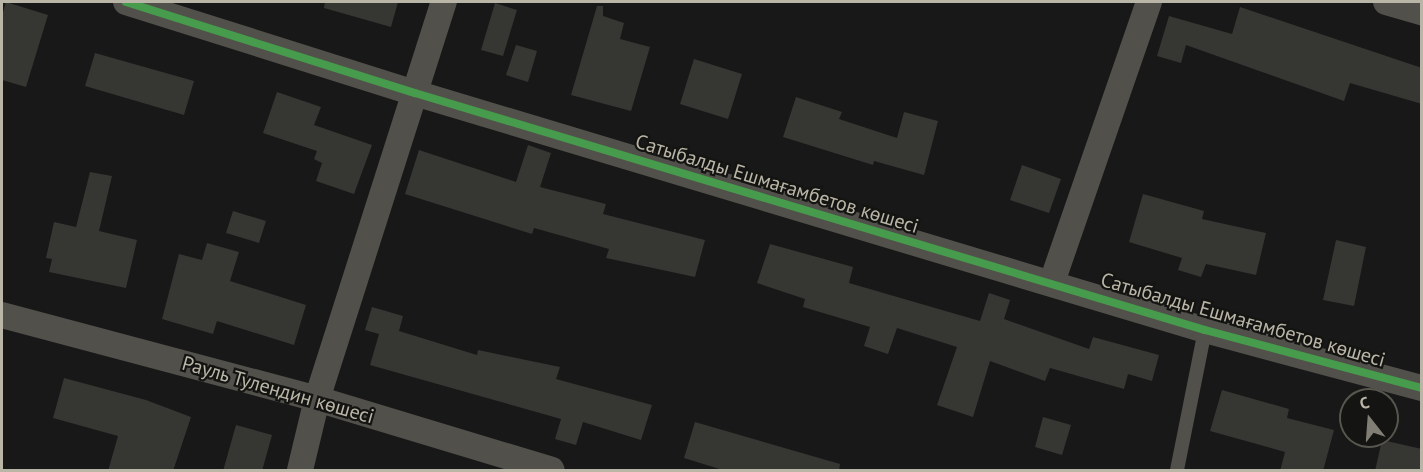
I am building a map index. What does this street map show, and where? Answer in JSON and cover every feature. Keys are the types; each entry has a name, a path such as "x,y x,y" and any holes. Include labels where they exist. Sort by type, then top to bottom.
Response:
{"street":[{"name":"Сатыбалды Ешмағамбетов көшесі","path":"126,2 415,93 1052,282 1205,330 1422,387"},
{"path":"300,471 316,399 444,2"},
{"path":"1052,282 1149,2"},
{"path":"1386,2 1422,12"},
{"name":"Рауль Тулендин көшесі","path":"2,315 316,399 552,471"}],"lane":[{"path":"1177,471 1205,330"}],"building":[{"path":"6,2 48,15 26,87 2,80 2,16"},
{"path":"325,2 398,2 391,27 324,8"},
{"path":"495,3 517,10 503,56 481,50"},
{"path":"597,6 603,6 603,16 624,23 620,39 650,47 631,111 571,95"},
{"path":"1240,7 1422,68 1422,104 1350,83 1344,101 1186,45 1181,63 1157,56 1169,16 1232,34"},
{"path":"516,45 537,51 528,82 506,75"},
{"path":"95,53 194,81 184,115 85,86"},
{"path":"694,59 742,74 728,119 680,104"},
{"path":"277,92 321,107 314,125 372,145 354,194 316,181 322,163 314,159 317,151 263,133"},
{"path":"796,97 842,112 839,119 897,138 904,112 938,121 924,175 874,161 873,165 783,137"},
{"path":"528,145 551,153 540,187 606,204 603,214 705,240 695,277 606,258 609,249 534,228 532,234 405,194 419,150 516,182"},
{"path":"1022,165 1061,179 1049,213 1010,200"},
{"path":"90,172 112,176 99,231 137,240 126,288 49,272 52,259 46,258 54,222 76,227"},
{"path":"1143,194 1204,211 1202,219 1266,233 1256,275 1206,264 1201,277 1178,270 1182,258 1129,242"},
{"path":"233,211 266,221 259,243 226,233"},
{"path":"1336,240 1366,247 1354,306 1323,300"},
{"path":"207,243 239,252 230,281 306,305 294,345 217,321 213,334 162,319 179,254 202,260"},
{"path":"770,244 853,267 849,283 980,321 989,293 1010,300 1004,319 1089,349 1093,337 1159,355 1152,381 1128,374 1124,389 1050,368 1045,381 990,361 973,417 937,405 957,347 897,328 888,354 864,346 870,327 803,307 805,299 757,283"},
{"path":"372,307 403,316 399,331 477,355 478,350 560,367 556,379 652,405 641,440 583,422 576,445 555,439 561,419 370,365 379,334 365,330"},
{"path":"64,378 146,400 191,417 173,471 108,471 118,436 53,418"},
{"path":"1222,390 1289,409 1287,418 1334,430 1323,471 1280,471 1285,452 1210,431"},
{"path":"1043,417 1071,425 1062,455 1035,447"},
{"path":"695,422 840,464 839,471 726,471 684,458"},
{"path":"236,425 272,435 262,471 223,471"},
{"path":"1399,444 1422,449 1422,471 1375,471 1380,448 1399,448"}],"cycle path":[{"path":"126,2 415,93 1205,330 1422,388"}]}
